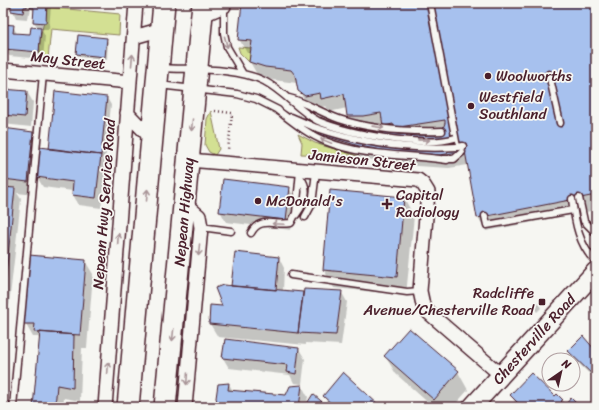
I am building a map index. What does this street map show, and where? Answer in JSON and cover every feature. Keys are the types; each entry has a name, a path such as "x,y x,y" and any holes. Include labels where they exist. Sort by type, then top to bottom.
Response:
{"highway":[{"path":"128,407 164,3"},
{"name":"Nepean Highway","path":"165,407 202,10"}],"main road":[{"name":"Chesterville Road","path":"472,407 596,271"}],"street":[{"name":"Nepean Hwy Service Road","path":"105,407 136,3"},
{"name":"Nepean Highway","path":"202,10 224,4"},
{"path":"134,37 162,29"},
{"name":"May Street","path":"3,70 130,82"},
{"path":"127,113 152,139"},
{"name":"Jamieson Street","path":"189,160 300,174 316,172 403,178 418,180 424,184 428,192 420,291 423,305 429,313 501,375"},
{"path":"185,204 199,216 201,227 185,407"}],"lane":[{"path":"276,109 311,134 337,145 371,153 447,160 454,159 461,148 430,3"},
{"path":"224,4 224,33 227,47 244,74"},
{"path":"13,407 43,74"},
{"path":"157,76 196,80 244,74 264,81 289,98 299,110 318,121 351,132 371,136 418,140 458,138"},
{"path":"549,74 560,123"},
{"path":"157,76 196,80 246,96 314,127 336,135 380,144 426,148 461,148"},
{"path":"289,98 297,100 325,114 352,122 396,130 442,131"},
{"path":"437,155 447,160"},
{"path":"305,217 312,204 316,172"},
{"path":"251,233 261,222 281,225 291,224 294,219 300,174"},
{"path":"579,198 584,221 596,234"},
{"path":"572,199 576,228 586,253 596,262"},
{"path":"485,216 488,225 573,210"},
{"path":"201,227 231,231"},
{"path":"291,275 406,292 420,291"}],"path":[{"path":"215,111 232,113 228,150"}],"green space":[{"path":"47,7 120,14 119,35 51,29 48,59 41,59 40,39"},
{"path":"238,47 251,48 249,62 240,53"},
{"path":"211,111 219,149 215,155 209,152 205,145 207,119"},
{"path":"298,134 315,143 358,156 301,154 302,143"}],"building":[{"path":"11,3 27,3 27,7 24,7 23,13 11,11"},
{"path":"31,3 47,3 46,23 33,22 34,8 30,8"},
{"name":"Westfield Southland","path":"242,3 596,3 596,195 477,218 465,151 440,155 393,152 359,146 311,132 320,117 345,127 362,130 417,136 437,135 442,131 445,120 399,127 394,127 393,124 383,126 381,113 363,116 347,116 344,94 321,99 320,93 305,96 298,91 295,75 291,70 265,67 249,62 252,41 238,40"},
{"path":"3,24 14,25 13,33 30,34 31,27 41,28 39,52 4,49"},
{"path":"78,35 107,38 105,57 76,54"},
{"path":"3,89 27,91 25,117 3,115"},
{"path":"55,91 107,97 101,155 49,149"},
{"path":"3,128 33,132 28,182 3,179"},
{"path":"40,147 101,155 96,198 72,195 73,182 36,177"},
{"path":"223,179 290,187 286,220 219,212"},
{"path":"3,187 15,188 4,295 3,295"},
{"path":"330,190 404,197 397,277 323,270"},
{"path":"235,252 279,257 276,290 231,286"},
{"path":"29,255 86,260 80,335 34,332 35,324 24,324"},
{"path":"223,285 303,292 298,333 209,324 210,305 222,306 215,288"},
{"path":"304,289 342,291 336,335 298,333"},
{"path":"409,328 459,371 434,400 384,356"},
{"path":"40,332 74,335 73,388 57,385 55,407 33,407"},
{"path":"583,336 596,351 596,378 581,364 581,352 568,351"},
{"path":"225,339 299,348 296,374 287,372 288,365 222,358"},
{"path":"343,372 381,407 335,407 323,396"},
{"path":"531,373 541,383 541,392 551,392 555,396 557,394 563,400 561,401 565,405 571,398 580,407 522,407 510,395"},
{"path":"229,383 228,390 286,395 290,386 302,385 299,407 219,407 216,398 218,384"},
{"path":"313,394 328,407 308,407 306,405"}],"place":[{"name":"Woolworths","path":"488,76"},
{"name":"Westfield Southland","path":"471,106"},
{"name":"McDonald's","path":"258,201"},
{"name":"Capital Radiology","path":"387,204"},
{"name":"Radcliffe Avenue/Chesterville Road","path":"542,302"}]}
